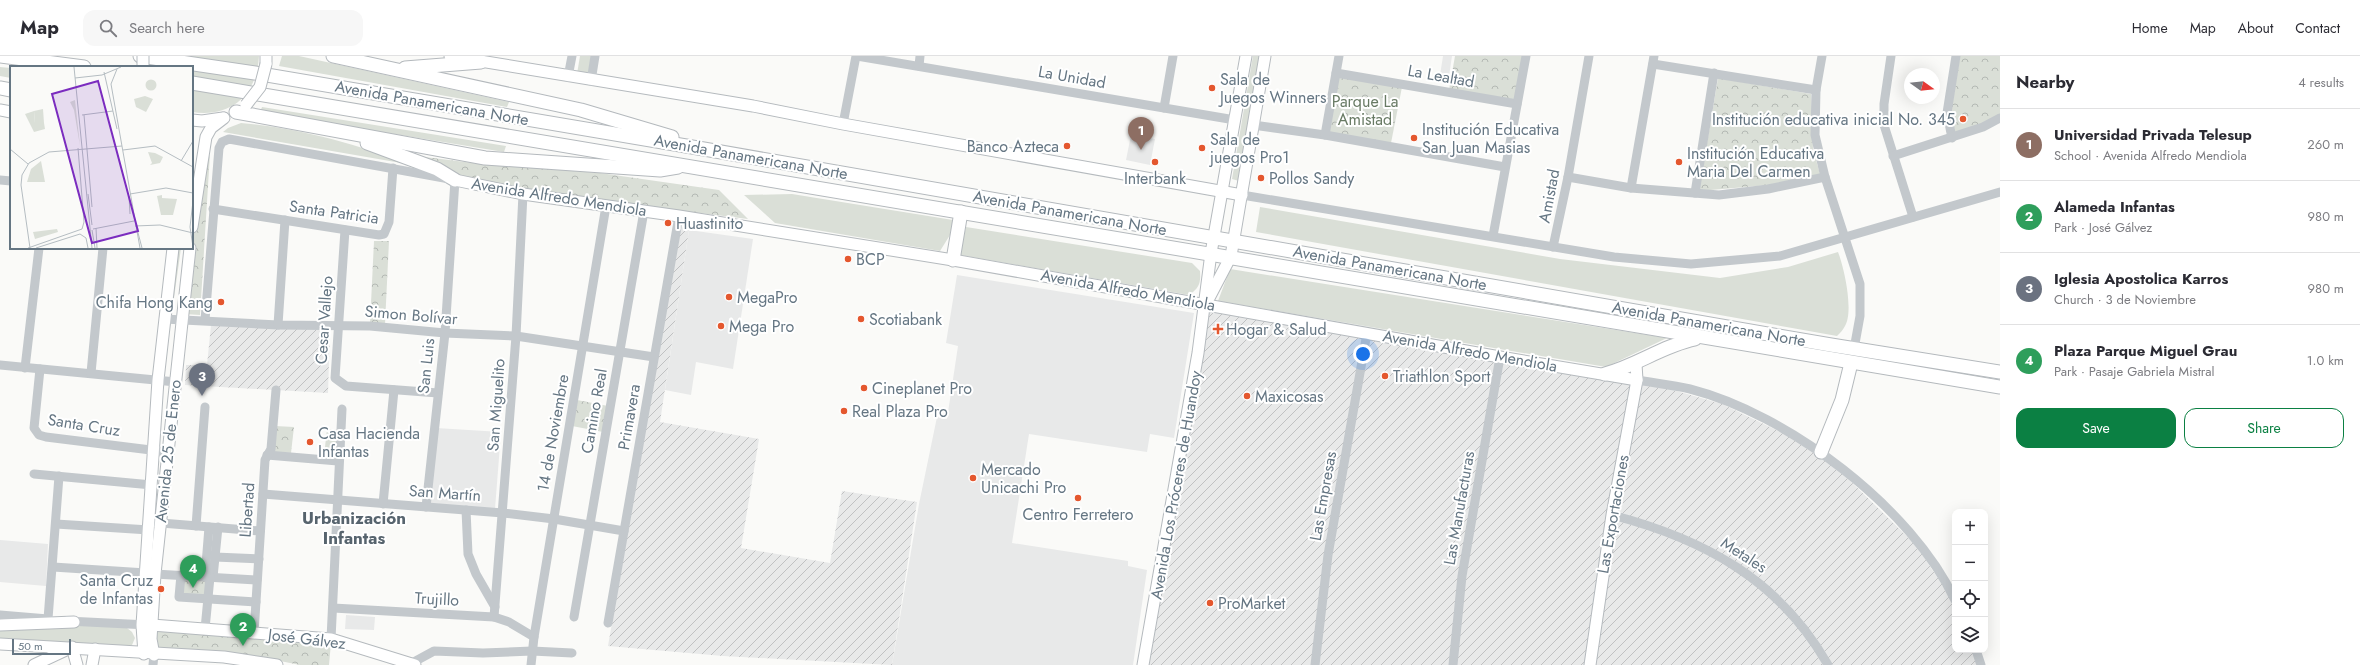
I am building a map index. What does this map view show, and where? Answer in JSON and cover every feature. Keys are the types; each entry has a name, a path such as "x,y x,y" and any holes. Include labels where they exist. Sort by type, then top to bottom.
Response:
{"highway":[{"path":"0,56 76,66"},
{"name":"Avenida Panamericana Norte","path":"142,56 255,72 1233,240 1854,349 2000,372"},
{"path":"333,56 581,110 660,132 700,148"},
{"path":"392,70 481,62"},
{"name":"Avenida Panamericana Norte","path":"193,83 1231,256 1704,338 2000,387"},
{"path":"0,88 10,90"},
{"path":"0,97 10,96"},
{"path":"241,108 342,132 485,158 660,170 688,165"},
{"path":"342,132 437,169 455,180"},
{"path":"953,260 961,212"},
{"path":"1605,374 1636,364 1677,343 1704,338"},
{"path":"1821,452 1842,400 1851,363"}],"main road":[{"path":"142,56 143,66"},
{"path":"452,56 591,81 753,106 843,124 1242,195"},
{"name":"Avenida Los Próceres de Huandoy","path":"1144,665 1206,304 1211,253 1246,56"},
{"name":"Avenida Los Próceres de Huandoy","path":"1206,304 1231,256 1265,56"},
{"path":"193,222 206,137 211,128 241,108 260,87 266,60"},
{"path":"0,110 10,112"},
{"path":"193,120 202,121 224,118"},
{"name":"Avenida Alfredo Mendiola","path":"455,180 523,194 679,216 953,260 1637,380"},
{"name":"Avenida 25 de Enero","path":"150,658 147,625 150,573 149,526 158,380 173,249"},
{"name":"Avenida 25 de Enero","path":"150,573 161,523 167,452 190,249"},
{"name":"Las Exportaciones","path":"1590,665 1612,515 1637,380 1636,364"},
{"path":"0,625 74,622"},
{"name":"José Gálvez","path":"147,625 331,639 414,664"},
{"path":"0,644 47,648 72,647 95,649 150,658 224,658 277,665"},
{"path":"34,665 72,647"},
{"path":"72,647 76,665"},
{"path":"92,665 95,649"}],"street":[{"path":"568,77 572,56"},
{"path":"591,81 595,56"},
{"path":"843,124 857,56"},
{"name":"La Unidad","path":"857,56 1235,120"},
{"path":"919,66 920,56"},
{"path":"1164,108 1173,56"},
{"path":"1325,135 1340,56"},
{"path":"1493,236 1526,56"},
{"name":"Amistad","path":"1553,247 1568,177 1589,56"},
{"path":"1822,56 1816,90 1815,135 1825,177 1860,284 1860,316 1854,349"},
{"path":"1891,56 1884,104 1884,125 1913,217"},
{"path":"1952,138 1947,113 1956,56"},
{"path":"1631,188 1653,60 1714,74 1816,90"},
{"name":"La Lealtad","path":"1336,73 1517,104"},
{"path":"1695,193 1714,74"},
{"path":"1893,156 1983,127 2000,118"},
{"path":"1253,125 1325,135 1505,167"},
{"name":"Avenida Alfredo Mendiola","path":"213,209 219,148 222,142 229,140 455,180"},
{"name":"Santa Patricia","path":"213,209 379,235 384,234 389,222 393,168"},
{"path":"1568,177 1631,188 1719,195 1768,189 1825,177"},
{"path":"0,180 10,181"},
{"name":"San Luis","path":"426,507 445,333 455,180"},
{"path":"1242,195 1646,262 1691,264 1780,256 2000,192"},
{"name":"San Miguelito","path":"494,617 516,336 523,194"},
{"name":"14 de Noviembre","path":"531,665 534,637 584,345 606,206"},
{"path":"205,320 213,209"},
{"name":"Camino Real","path":"574,617 644,211"},
{"name":"Primavera","path":"608,623 679,216"},
{"path":"278,325 285,220"},
{"name":"Cesar Vallejo","path":"345,230 335,378 346,386 438,393"},
{"path":"25,368 39,249"},
{"path":"91,374 103,249"},
{"name":"Simon Bolívar","path":"164,319 278,325 370,326 445,333 516,336 584,345 654,357"},
{"name":"Las Empresas","path":"1315,665 1328,556 1367,333"},
{"name":"Las Manufacturas","path":"1453,665 1462,576 1500,357"},
{"path":"0,365 176,382"},
{"name":"Santa Cruz","path":"40,369 34,428 39,435 167,452"},
{"name":"Avenida Alfredo Mendiola","path":"1637,380 1691,390 1728,402 1761,418 1821,452 1886,507 1919,543 1952,595"},
{"name":"Libertad","path":"254,633 265,460 271,449 276,390"},
{"path":"383,504 394,390"},
{"path":"196,526 205,407"},
{"path":"331,639 338,500 338,461 342,409"},
{"path":"268,455 338,461"},
{"path":"34,474 152,485"},
{"path":"48,619 59,476"},
{"name":"San Martín","path":"263,494 503,513 554,519 624,531"},
{"path":"466,510 468,554 476,574 495,607"},
{"name":"Metales","path":"1612,515 1672,533 1698,544 1745,571 1764,586 1801,623 1828,665"},
{"path":"56,524 149,526 161,523 260,531"},
{"path":"209,577 215,557 213,527"},
{"path":"205,629 213,527"},
{"path":"215,557 259,559"},
{"path":"53,567 258,580"},
{"path":"180,575 179,598 256,602"},
{"name":"Trujillo","path":"333,608 494,617 509,622 534,637"},
{"path":"0,615 74,622 147,625"},
{"name":"José Gálvez","path":"414,664 434,651 483,653 532,651 572,653"},
{"path":"1977,653 1981,665"}],"shaded area":[{"path":"1443,56 1452,56 1448,83 1439,82"},
{"path":"1131,135 1155,139 1150,165 1126,160"},
{"path":"681,227 689,230 660,422 759,439 741,548 830,563 842,491 917,502 892,665 723,656 608,646"},
{"path":"689,230 753,239 733,369 696,362 691,395 665,390"},
{"name":"Mercado Unicachi Pro","path":"957,275 1194,313 1174,438 1150,434 1147,452 1029,434 1012,543 1128,561 1128,566 1147,570 1133,665 892,665 919,504 937,417 947,419 958,346 946,343"},
{"path":"1208,308 1670,389 1722,404 1797,440 1839,470 1915,544 1952,600 1952,653 1974,653 1978,665 1149,665"},
{"path":"211,325 330,330 328,393 185,385 186,365 207,365"},
{"path":"436,428 501,432 495,509 429,503"},
{"path":"0,540 48,544 46,586 0,582"},
{"path":"346,615 375,617 374,630 345,629"}],"green space":[{"path":"149,56 259,56 253,82 239,101 230,107 219,111 206,113 193,112 193,66 150,66"},
{"path":"282,56 299,56 509,102 507,107 279,66"},
{"path":"580,56 591,56 588,76 577,74"},
{"path":"1253,56 1261,56 1239,181 1232,179"},
{"path":"1455,56 1522,56 1515,101 1449,90"},
{"path":"1960,56 2000,56 2000,115 1955,133 1951,112"},
{"path":"0,67 10,68 10,78 0,76"},
{"name":"Parque La Amistad","path":"1339,76 1402,87 1391,143 1329,133"},
{"path":"1718,78 1811,94 1813,149 1820,174 1769,185 1699,191"},
{"path":"262,107 506,146 504,152 260,112"},
{"path":"241,123 304,132 347,143 407,164 223,132 228,128"},
{"path":"210,154 200,315 184,314 199,192"},
{"path":"401,154 481,164 600,173 719,190 748,219 587,199 472,180"},
{"path":"792,194 953,220 950,235 940,251 775,223 744,195"},
{"path":"1260,207 1560,259 1720,278 1788,267 1838,252 1847,289 1849,310 1848,319 1837,336 1256,232"},
{"path":"966,227 1192,263 1200,271 1200,282 1195,290 1189,295 960,255"},
{"path":"374,241 389,241 385,324 370,324"},
{"path":"174,249 181,249 172,312 169,315"},
{"path":"1230,269 1667,338 1606,367 1218,301"},
{"path":"577,400 608,406 603,432 572,426"},
{"path":"275,426 294,427 291,453 272,452"},
{"path":"327,429 338,430 335,457 324,456"},
{"path":"180,577 207,578 205,599 179,597"},
{"path":"0,619 127,628 132,632 135,638 132,645 125,647 0,638"},
{"path":"158,631 331,643 329,665 300,665 245,654 157,648 151,639"}],"place":[{"name":"Sala de Juegos Winners","path":"1212,88"},
{"name":"Institución educativa inicial No. 345","path":"1963,119"},
{"name":"Institución Educativa San Juan Masias","path":"1414,138"},
{"name":"Banco Azteca","path":"1067,146"},
{"name":"Sala de juegos Pro1","path":"1202,148"},
{"name":"Universidad Privada Telesup","path":"1141,150"},
{"name":"Interbank","path":"1155,162"},
{"name":"Institución Educativa Maria Del Carmen","path":"1679,162"},
{"name":"Pollos Sandy","path":"1261,178"},
{"name":"Huastinito","path":"668,223"},
{"name":"BCP","path":"848,259"},
{"name":"MegaPro","path":"729,297"},
{"name":"Chifa Hong Kang","path":"221,302"},
{"name":"Scotiabank","path":"861,319"},
{"name":"Mega Pro","path":"721,326"},
{"name":"Hogar & Salud","path":"1218,329"},
{"name":"Triathlon Sport","path":"1385,376"},
{"name":"Cineplanet Pro","path":"864,388"},
{"name":"Iglesia Apostolica Karros","path":"202,396"},
{"name":"Maxicosas","path":"1247,396"},
{"name":"Real Plaza Pro","path":"844,411"},
{"name":"Casa Hacienda Infantas","path":"310,442"},
{"name":"Mercado Unicachi Pro","path":"973,478"},
{"name":"Centro Ferretero","path":"1078,498"},
{"name":"Plaza Parque Miguel Grau","path":"193,588"},
{"name":"Santa Cruz de Infantas","path":"161,589"},
{"name":"ProMarket","path":"1210,603"},
{"name":"Alameda Infantas","path":"243,646"}],"district":[{"name":"Urbanización Infantas","path":"354,528"}]}
